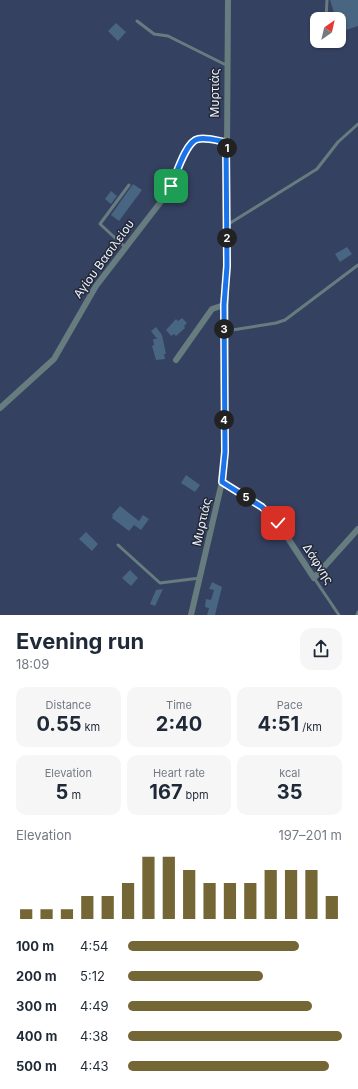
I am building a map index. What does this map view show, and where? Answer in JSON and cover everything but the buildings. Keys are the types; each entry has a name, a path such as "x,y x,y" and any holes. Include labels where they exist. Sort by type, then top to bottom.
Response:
{"street":[{"name":"Μυρτιάς","path":"191,615 222,482 225,452 224,305 227,225 226,65 228,0"},
{"name":"Αγίου Βασιλείου","path":"0,408 54,359 96,286 166,195 184,154 193,141 200,139 226,142"},
{"path":"176,360 212,309 224,305"},
{"name":"Δάφνης","path":"222,482 262,507 274,517 314,578"},
{"path":"314,578 358,529"}],"lane":[{"path":"326,12 327,0"},
{"path":"137,21 154,34 168,36 226,65"},
{"path":"227,225 317,170 338,142 358,124"},
{"path":"125,247 100,224 129,185"},
{"path":"224,331 276,323 285,320 358,265"},
{"path":"118,545 160,583 200,578"},
{"name":"Δάφνης","path":"314,578 339,615"}],"route":[{"path":"171,186 184,154 193,141 200,139 226,142 227,266 224,305 225,452 222,482 262,507 274,517 278,523"}]}
